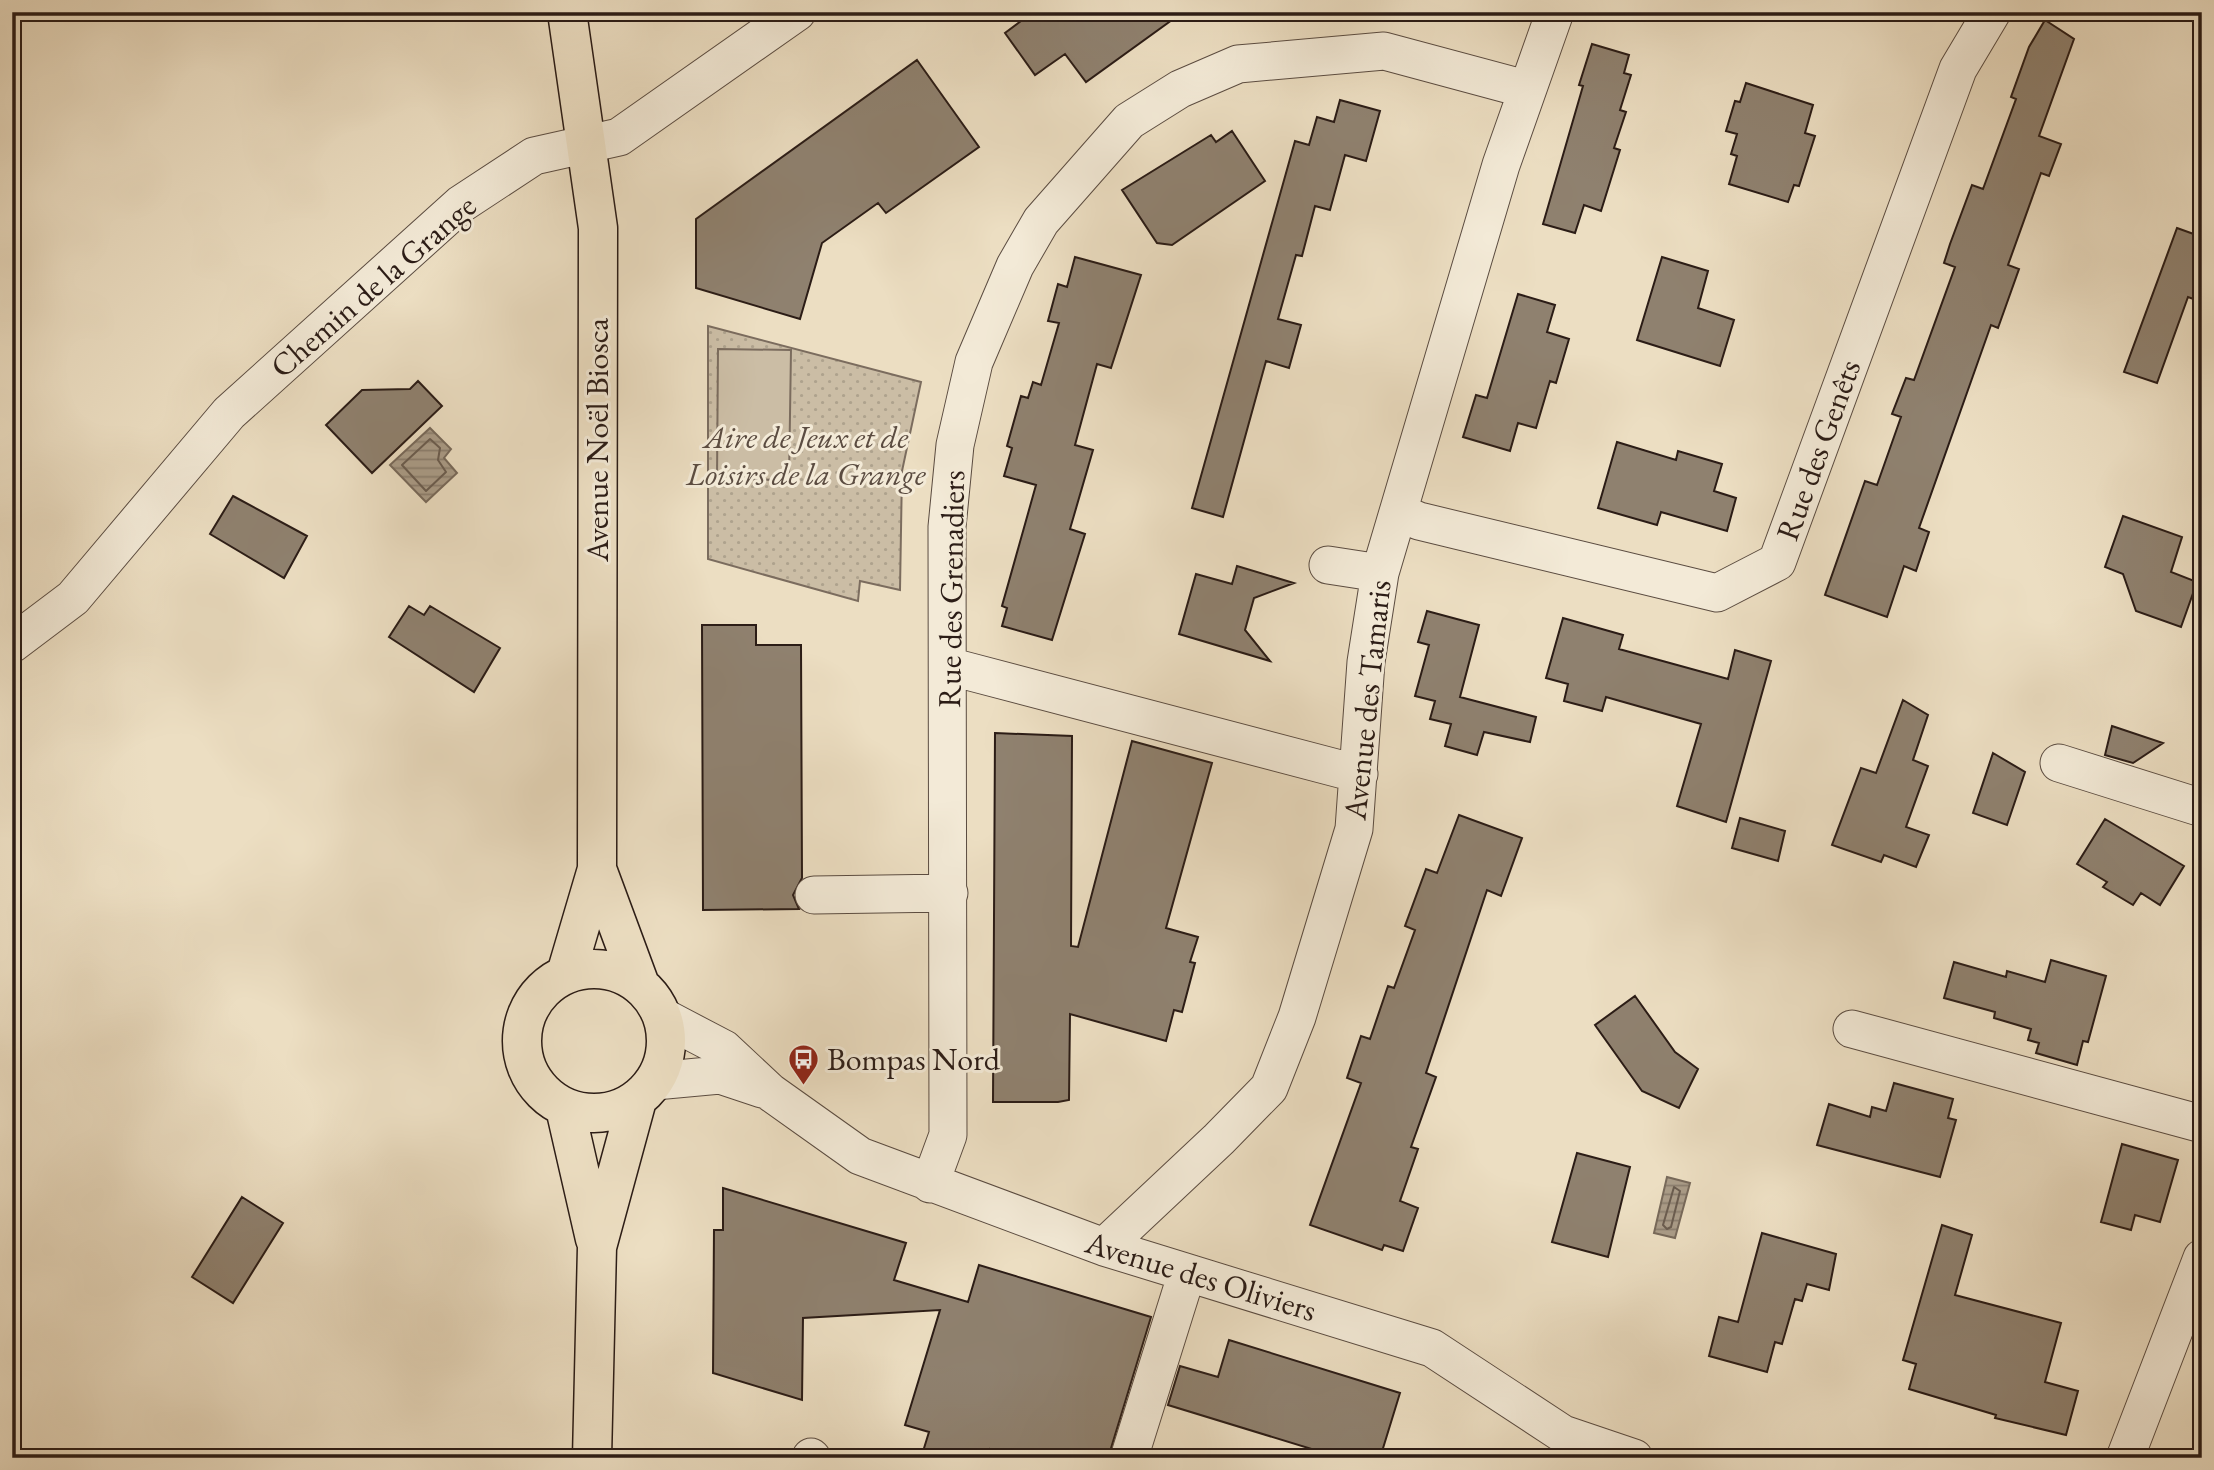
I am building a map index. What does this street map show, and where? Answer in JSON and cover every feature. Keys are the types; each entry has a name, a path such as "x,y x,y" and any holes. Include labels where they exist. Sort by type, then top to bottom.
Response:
{"main road":[{"name":"Avenue Noël Biosca","path":"567,12 598,228 597,869"},
{"path":"566,974 597,869"},
{"path":"597,869 640,985"},
{"path":"597,1247 646,1091 664,1061 667,1039 663,1017 650,994 640,985 616,972 600,969 566,974 546,987 530,1006 523,1029 523,1053 530,1076 545,1095 565,1108 590,1114 615,1111 646,1091"},
{"path":"565,1108 597,1247 592,1457"}],"street":[{"name":"Chemin de la Grange","path":"12,644 73,598 229,413 461,204 534,156 619,137 797,12"},
{"name":"Avenue des Tamaris","path":"1104,1247 1269,1088 1297,1017 1354,829 1366,662 1380,573 1525,89 1555,12"},
{"name":"Rue des Genêts","path":"1400,513 1419,521 1717,593 1777,562 1958,69 1992,12"},
{"name":"Rue des Grenadiers","path":"930,1184 948,1135 947,527 955,445 974,362 1015,266 1041,221 1129,121 1181,89 1238,64 1384,51 1525,89"},
{"path":"1328,565 1380,573"},
{"path":"948,666 1359,774"},
{"path":"2059,763 2202,808"},
{"path":"814,895 949,893"},
{"name":"Avenue des Oliviers","path":"663,1017 724,1049 770,1091 860,1156 1104,1247 1432,1348 1563,1434 1634,1458"},
{"path":"1852,1029 2202,1124"},
{"name":"Avenue des Oliviers","path":"646,1091 720,1076 770,1091"},
{"path":"2125,1458 2193,1307 2202,1258"},
{"path":"1129,1458 1187,1273"}],"green space":[{"name":"Aire de Jeux et de Loisirs de la Grange","path":"708,326 921,382 902,471 900,590 860,581 858,601 708,559"},
{"path":"718,349 791,350 789,480 717,479"}],"water":[{"path":"430,428 451,449 444,458 457,473 426,502 390,465"},
{"path":"1667,1177 1690,1183 1675,1238 1654,1233"}],"building":[{"path":"1033,12 1183,12 1086,82 1065,54 1035,75 1005,33"},
{"path":"2045,20 2074,39 2039,136 2061,144 2049,176 2041,173 2008,265 2019,269 1998,328 1991,325 1919,528 1929,532 1916,571 1904,566 1887,617 1825,595 1865,481 1877,485 1901,417 1892,414 1906,378 1914,380 1955,267 1944,263 1950,244 1972,185 1983,189 2016,99 2011,97 2029,47"},
{"path":"1592,44 1629,55 1624,73 1631,75 1620,110 1626,112 1614,148 1620,150 1601,211 1584,205 1575,233 1543,224 1583,86 1579,85"},
{"path":"917,60 979,147 886,213 878,203 822,243 800,319 696,288 696,219"},
{"path":"1746,83 1813,105 1805,133 1815,136 1799,186 1794,185 1788,202 1729,184 1737,156 1731,154 1737,134 1726,131 1735,101 1740,102"},
{"path":"1340,100 1380,111 1366,161 1345,155 1330,210 1315,206 1302,256 1296,255 1278,319 1301,325 1289,368 1266,361 1223,517 1192,508 1295,141 1309,145 1317,117 1334,122"},
{"path":"1232,131 1265,181 1172,245 1157,243 1122,190 1211,135 1216,142"},
{"path":"2177,228 2202,237 2202,302 2188,297 2157,383 2124,372"},
{"path":"1075,257 1141,275 1111,368 1097,364 1075,445 1093,450 1070,529 1085,534 1052,640 1002,626 1007,608 1002,606 1036,485 1004,476 1012,448 1007,446 1021,396 1028,398 1033,382 1041,385 1059,323 1048,321 1058,284 1067,287"},
{"path":"1662,257 1708,271 1698,308 1734,320 1720,366 1637,340"},
{"path":"1518,294 1555,305 1547,332 1569,339 1556,383 1550,381 1536,428 1518,423 1510,451 1463,437 1476,395 1487,398"},
{"path":"418,381 442,406 372,473 326,425 362,390 410,389"},
{"path":"1617,442 1676,460 1678,451 1722,464 1714,491 1736,498 1727,531 1661,512 1657,525 1598,508"},
{"path":"233,496 307,536 284,578 210,534"},
{"path":"2123,516 2182,537 2171,572 2197,582 2181,627 2136,611 2123,574 2105,567"},
{"path":"1237,566 1294,583 1254,598 1245,630 1270,661 1179,634 1196,574 1232,584"},
{"path":"409,606 424,615 430,606 500,648 474,692 389,637"},
{"path":"1427,611 1479,625 1460,697 1536,717 1530,742 1484,732 1477,755 1445,746 1451,724 1430,719 1435,701 1415,696 1429,645 1418,642"},
{"path":"1563,618 1623,635 1619,649 1728,679 1735,650 1771,661 1726,822 1677,806 1701,724 1606,697 1602,711 1564,701 1568,684 1546,678"},
{"path":"702,625 756,625 756,645 801,645 802,878 793,895 799,909 703,910"},
{"path":"1903,700 1928,715 1913,760 1928,766 1906,827 1929,835 1916,867 1884,855 1881,862 1832,845 1861,768 1876,773"},
{"path":"2112,726 2163,743 2133,763 2105,755"},
{"path":"995,733 1072,736 1071,946 1078,947 1132,741 1212,763 1166,928 1198,937 1190,962 1195,963 1182,1012 1174,1010 1166,1041 1070,1014 1069,1100 993,1102"},
{"path":"1993,753 2025,772 2007,825 1973,813"},
{"path":"1459,815 1522,838 1501,896 1487,890 1426,1073 1436,1077 1411,1147 1418,1149 1400,1201 1418,1208 1403,1251 1384,1245 1382,1250 1310,1225 1361,1083 1347,1078 1361,1036 1370,1039 1388,986 1394,988 1415,930 1405,926 1426,869 1437,873"},
{"path":"1740,818 1785,831 1778,861 1732,848"},
{"path":"2105,819 2184,866 2160,905 2141,893 2133,905 2103,887 2107,882 2077,864"},
{"path":"2051,960 2106,976 2088,1042 2083,1041 2077,1065 2036,1053 2039,1043 2028,1040 2031,1029 1994,1018 1995,1012 1944,998 1954,962 2006,977 2007,971 2045,982"},
{"path":"1635,996 1675,1052 1698,1069 1679,1108 1642,1091 1595,1025"},
{"path":"1894,1083 1953,1099 1948,1118 1956,1120 1940,1177 1817,1145 1829,1104 1870,1117 1872,1107 1886,1111"},
{"path":"2122,1144 2178,1160 2160,1222 2135,1215 2131,1230 2101,1222"},
{"path":"1577,1153 1630,1167 1608,1257 1552,1242"},
{"path":"723,1188 906,1243 894,1280 968,1302 979,1265 1151,1317 1108,1458 1019,1458 990,1449 987,1458 921,1458 929,1432 905,1425 940,1310 803,1318 802,1400 713,1373 714,1230 723,1230"},
{"path":"242,1197 283,1223 233,1303 192,1277"},
{"path":"1942,1225 1972,1235 1955,1295 2061,1323 2045,1382 2078,1391 2066,1435 1995,1418 1996,1415 1909,1389 1916,1364 1903,1360"},
{"path":"1762,1233 1836,1254 1829,1290 1807,1284 1802,1301 1795,1299 1782,1344 1775,1342 1767,1372 1709,1356 1719,1317 1738,1322"},
{"path":"1229,1340 1400,1393 1380,1458 1341,1458 1168,1405 1180,1366 1218,1377"}],"place":[{"name":"Bompas Nord","path":"804,1086"}]}
